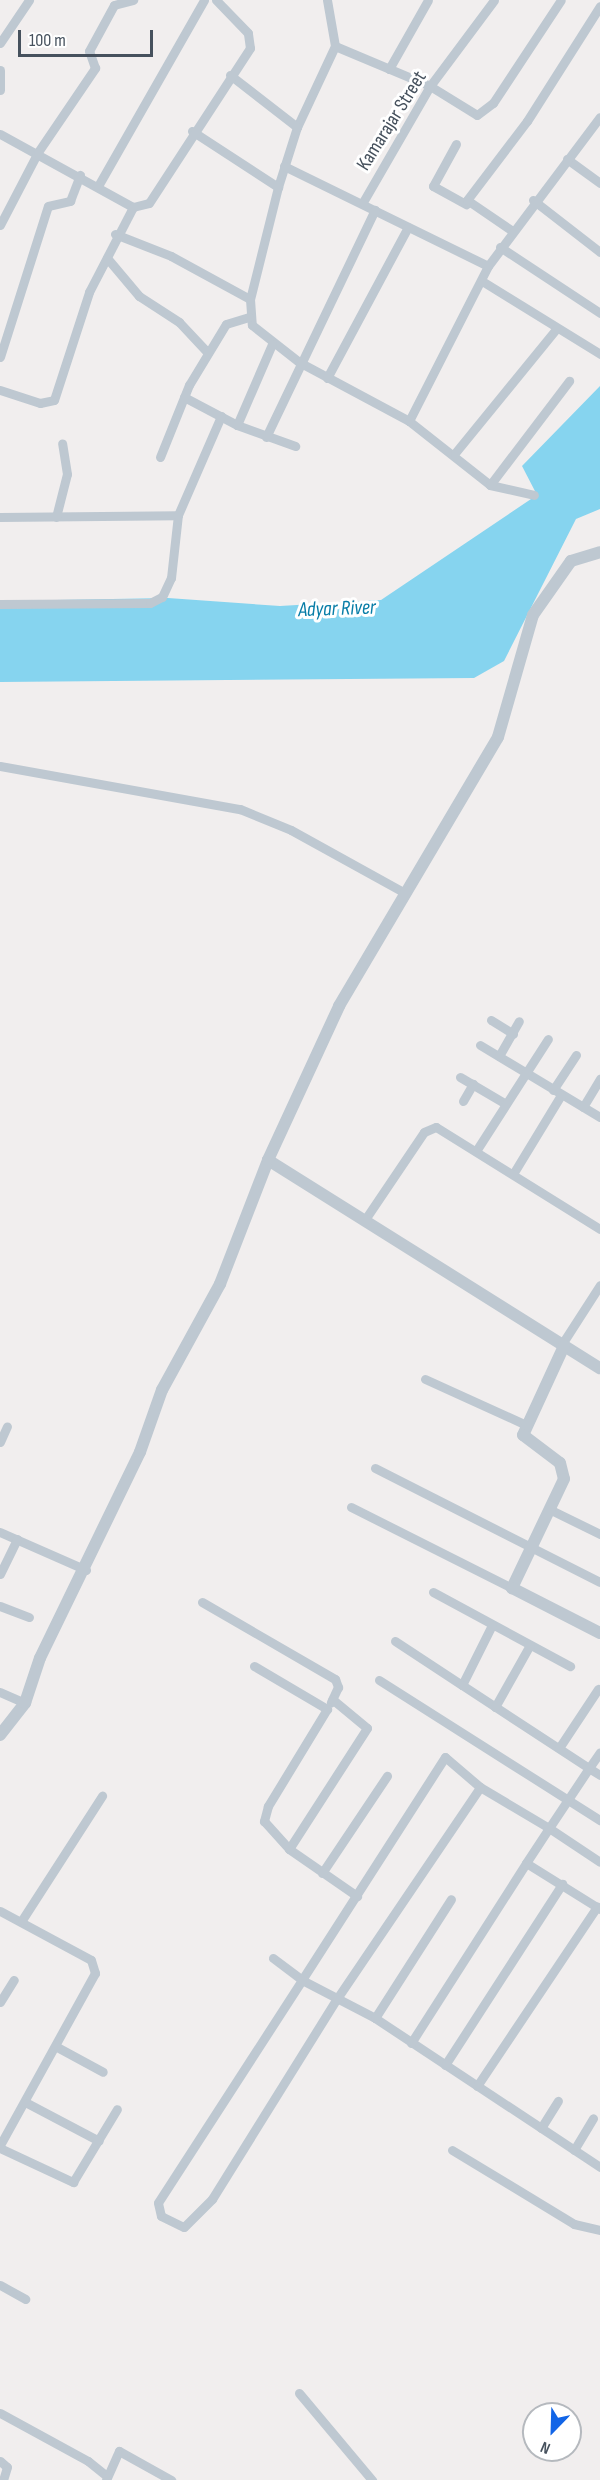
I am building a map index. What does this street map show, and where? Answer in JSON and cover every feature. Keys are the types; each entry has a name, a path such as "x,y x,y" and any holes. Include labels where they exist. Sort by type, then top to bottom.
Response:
{"street":[{"path":"0,43 29,0"},
{"path":"0,225 38,152 95,68 89,51 114,5 133,0"},
{"path":"98,186 204,0"},
{"path":"0,390 40,403 54,400 89,292 107,258 115,234 133,207 149,203 192,131 251,44 248,33 216,0"},
{"path":"327,0 335,46 297,127 284,166 250,299 249,317 272,344 327,378 410,421 455,453 490,485 534,495"},
{"path":"389,69 427,0"},
{"name":"Kamarajar Street","path":"363,202 430,86 494,0"},
{"path":"335,46 430,86 477,115 483,113 561,0"},
{"path":"466,204 600,6"},
{"path":"0,70 0,90"},
{"path":"230,75 297,127"},
{"path":"410,421 482,282 488,266 533,200 600,117"},
{"path":"192,131 278,187"},
{"path":"0,134 38,152 133,207"},
{"path":"456,144 433,186 512,230"},
{"path":"567,159 600,183"},
{"path":"284,166 363,202 488,266"},
{"path":"0,357 48,206 70,201 80,176"},
{"path":"533,200 600,252"},
{"path":"266,437 299,362 375,210"},
{"path":"327,378 408,227"},
{"path":"115,234 171,256 250,299"},
{"path":"500,247 600,313"},
{"path":"107,258 145,302 179,322 208,353"},
{"path":"482,282 600,354"},
{"path":"160,457 184,397 208,353 232,318 249,317"},
{"path":"455,453 556,329"},
{"path":"237,425 272,344"},
{"path":"490,485 569,381"},
{"path":"184,397 237,425 295,446"},
{"path":"0,604 156,601 169,586 178,516 221,416"},
{"path":"56,517 67,474 62,443"},
{"path":"0,517 178,516"},
{"path":"0,1735 25,1703 40,1658 86,1570 162,1390 232,1258 268,1160 339,1006 498,736 526,633 549,586 580,554 600,552"},
{"path":"0,766 240,809 291,830 405,893"},
{"path":"491,1020 513,1034"},
{"path":"499,1056 519,1021"},
{"path":"476,1151 548,1039"},
{"path":"480,1045 600,1117"},
{"path":"513,1174 576,1056"},
{"path":"460,1077 506,1104"},
{"path":"583,1107 600,1079"},
{"path":"463,1101 473,1084"},
{"path":"364,1221 430,1127 476,1151 600,1229"},
{"path":"268,1160 600,1368"},
{"path":"512,1588 550,1510 563,1470 526,1440 524,1424 563,1345 600,1285"},
{"path":"425,1379 524,1424"},
{"path":"0,1442 7,1426"},
{"path":"375,1467 600,1582"},
{"path":"351,1507 600,1633"},
{"path":"550,1510 600,1534"},
{"path":"0,1532 86,1570"},
{"path":"0,1574 16,1539"},
{"path":"433,1592 492,1626 570,1666"},
{"path":"202,1602 335,1679 338,1687 330,1704 264,1816 289,1849 357,1896"},
{"path":"0,1606 29,1617"},
{"path":"462,1684 492,1626"},
{"path":"395,1641 600,1775"},
{"path":"495,1707 530,1645"},
{"path":"254,1666 330,1704 367,1728 289,1849"},
{"path":"379,1680 600,1820"},
{"path":"559,1748 598,1689"},
{"path":"0,1692 25,1703"},
{"path":"411,2043 600,1752"},
{"path":"480,1787 336,2000 194,2222 184,2227 161,2216 158,2203 445,1757 480,1787 549,1828 600,1862"},
{"path":"322,1873 387,1776"},
{"path":"22,1920 102,1796"},
{"path":"477,2085 599,1908 526,1863"},
{"path":"445,2065 562,1884"},
{"path":"375,2018 451,1899"},
{"path":"0,1911 22,1920 95,1965 57,2047 27,2103 0,2146 73,2182 117,2109"},
{"path":"273,1958 302,1980 336,2000 375,2018 600,2167"},
{"path":"0,2002 14,1980"},
{"path":"57,2047 103,2072"},
{"path":"541,2128 558,2101"},
{"path":"27,2103 99,2141"},
{"path":"574,2150 593,2118"},
{"path":"452,2150 574,2224 600,2230"},
{"path":"0,2285 24,2299"},
{"path":"299,2393 372,2480"},
{"path":"0,2413 88,2461 105,2478 119,2451 171,2480"},
{"path":"0,2460 7,2467 3,2480"}],"water":[{"name":"Adyar River","path":"600,386 600,509 576,519 504,661 474,678 0,682 0,601 168,598 280,606 381,600 537,495 522,466"}]}
